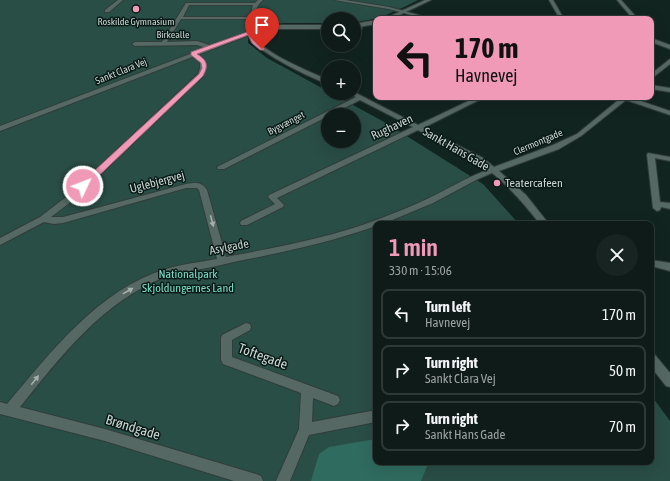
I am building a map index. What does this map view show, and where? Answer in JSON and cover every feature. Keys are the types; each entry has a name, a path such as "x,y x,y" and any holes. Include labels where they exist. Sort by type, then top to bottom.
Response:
{"main road":[{"path":"394,16 429,0"},
{"path":"361,25 373,23"},
{"name":"Sankt Clara Vej","path":"0,129 210,47 250,33 278,27 321,27"}],"street":[{"path":"107,11 121,0"},
{"path":"336,0 420,16"},
{"path":"551,0 560,16"},
{"path":"619,0 633,16"},
{"path":"164,43 188,4 256,2 250,33 254,42 262,49 321,78"},
{"path":"180,18 252,18"},
{"path":"654,42 670,47"},
{"name":"Birkealle","path":"135,44 197,43 210,47"},
{"path":"0,242 43,220 73,196 201,75 204,68 204,63 202,59 193,54"},
{"path":"654,74 670,61"},
{"path":"654,87 670,90"},
{"name":"Sankt Hans Gade","path":"361,97 480,160 523,197 543,221"},
{"name":"Bygvænget","path":"221,167 355,100"},
{"name":"Rughaven","path":"244,223 280,205 272,197 476,100"},
{"name":"Clermontgade","path":"493,170 538,155 579,135 623,100"},
{"name":"Clermontgade","path":"632,100 670,113"},
{"path":"670,159 651,156 657,206 670,206"},
{"name":"Asylgade","path":"382,221 423,204 475,177 493,170"},
{"name":"Uglebjergvej","path":"43,220 63,220 186,186 199,185 203,190 222,261"},
{"name":"Asylgade","path":"5,409 71,337 97,313 120,295 148,280 167,272 289,248 347,233 373,224"},
{"path":"654,264 670,267"},
{"name":"Toftegade","path":"246,327 226,338 227,360 334,400"},
{"path":"654,363 670,382"},
{"path":"283,481 305,429 307,390"},
{"name":"Brøndgade","path":"5,409 105,435 256,481"},
{"path":"305,429 373,417"}],"green space":[{"name":"Nationalpark Skjoldungernes Land","path":"0,0 418,0 403,8 382,16 373,16 373,19 371,20 361,21 361,12 321,12 321,23 284,23 248,27 248,43 267,58 321,87 321,100 344,100 359,108 321,108 321,148 361,148 361,109 386,123 483,184 516,221 373,221 373,465 654,465 654,399 670,421 670,481 0,481"}],"shaded area":[{"path":"373,440 373,465 428,465 421,481 311,481 319,454 329,447"}],"place":[{"name":"Roskilde Gymnasium","path":"136,9"},
{"name":"Teatercafeen","path":"497,183"}],"route":[{"path":"83,186 201,75 204,68 204,63 202,59 193,54 250,33 254,42 262,49"}]}
